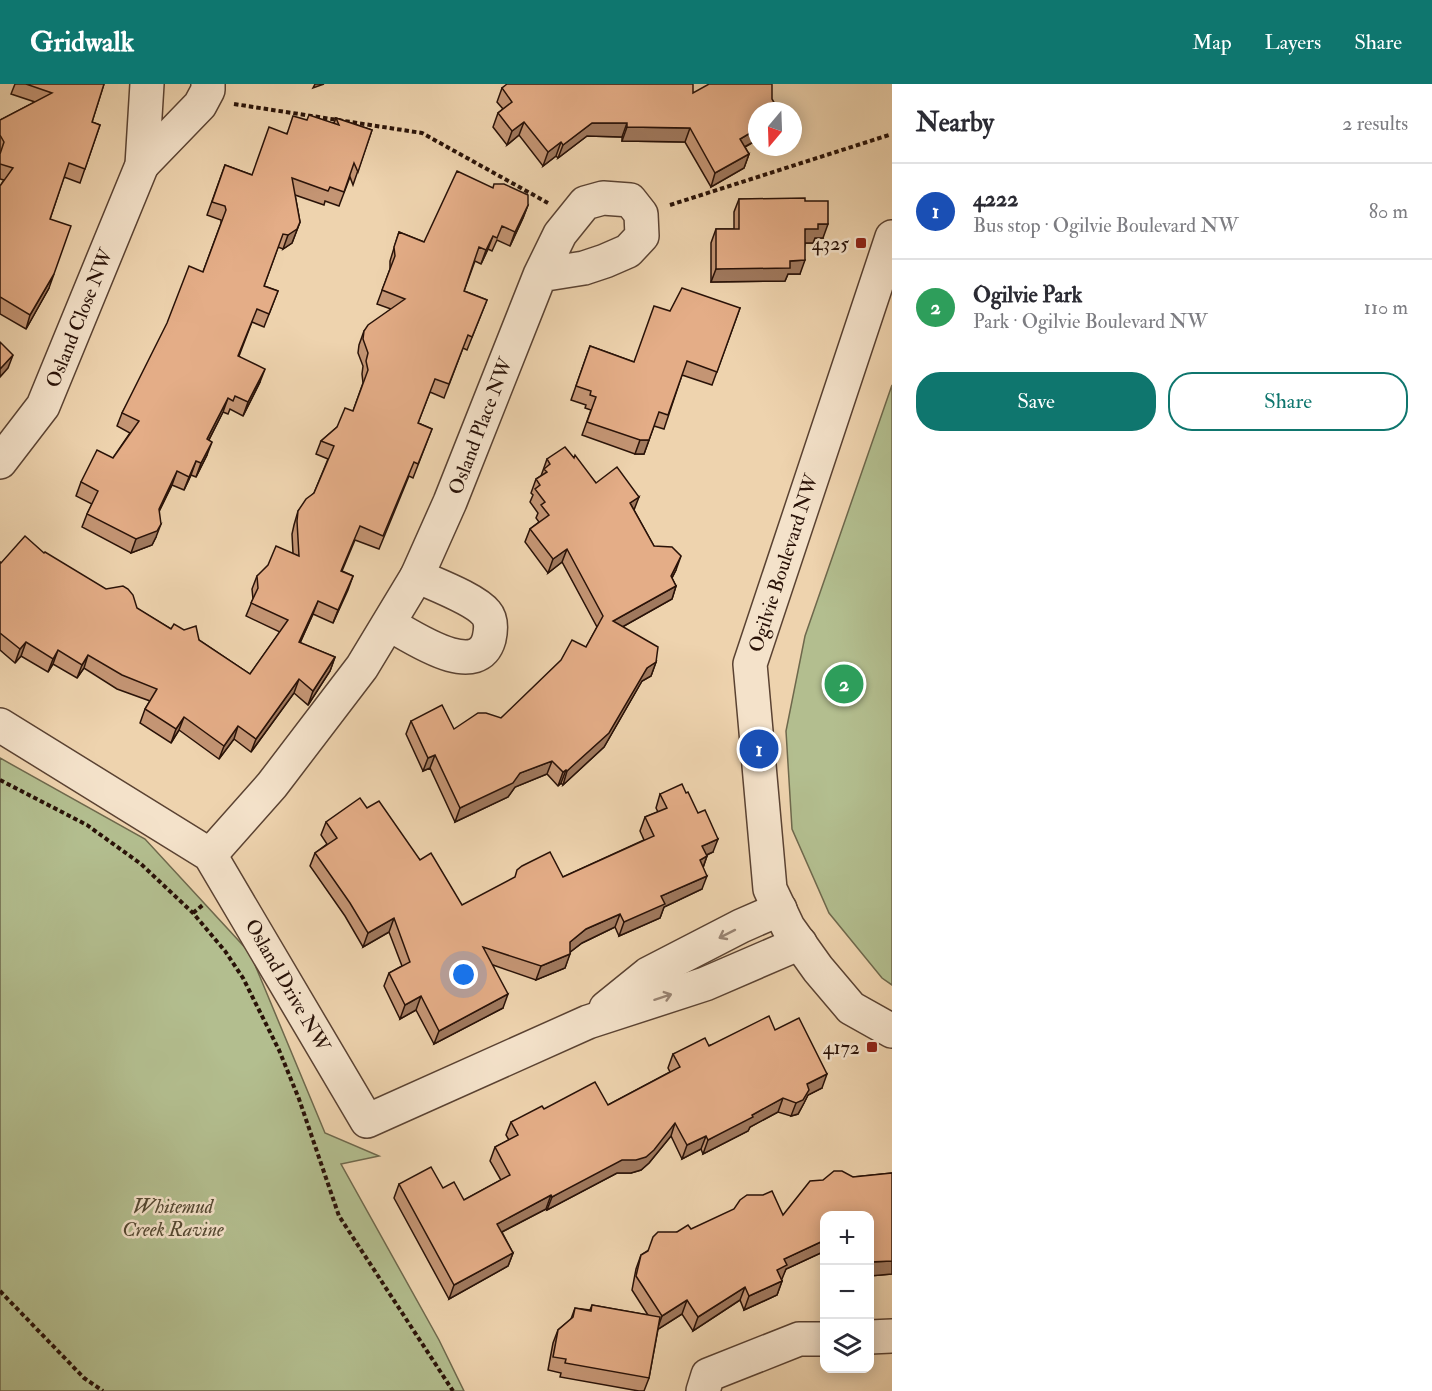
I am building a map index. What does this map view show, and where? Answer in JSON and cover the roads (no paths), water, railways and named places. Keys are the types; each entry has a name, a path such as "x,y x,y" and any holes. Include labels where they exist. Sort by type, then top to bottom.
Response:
{"street":[{"name":"Osland Close NW","path":"0,462 43,406 142,165 147,84"},
{"name":"Osland Close NW","path":"142,165 200,105 208,90 218,94"},
{"name":"Ogilvie Boulevard NW","path":"892,237 750,664 770,889 788,927 851,1008 892,1031"},
{"name":"Osland Place NW","path":"210,855 272,785 362,667 417,576 450,502 540,275"},
{"path":"389,624 434,648 466,658 479,654 488,642 491,627 488,614 478,605 417,576"},
{"name":"Osland Drive NW","path":"0,725 210,855 367,1121 588,1022 705,984 800,943"},
{"name":"Osland Drive NW","path":"588,1022 648,974 780,909"},
{"path":"874,1337 892,1336"},
{"path":"703,1391 708,1375 799,1340 820,1339"}],"place":[{"name":"4325","path":"861,243"},
{"name":"Ogilvie Park","path":"844,684"},
{"name":"4222","path":"759,749"},
{"name":"4172","path":"872,1047"}],"park label":[{"name":"Whitemud Creek Ravine","path":"173,1218"}]}
